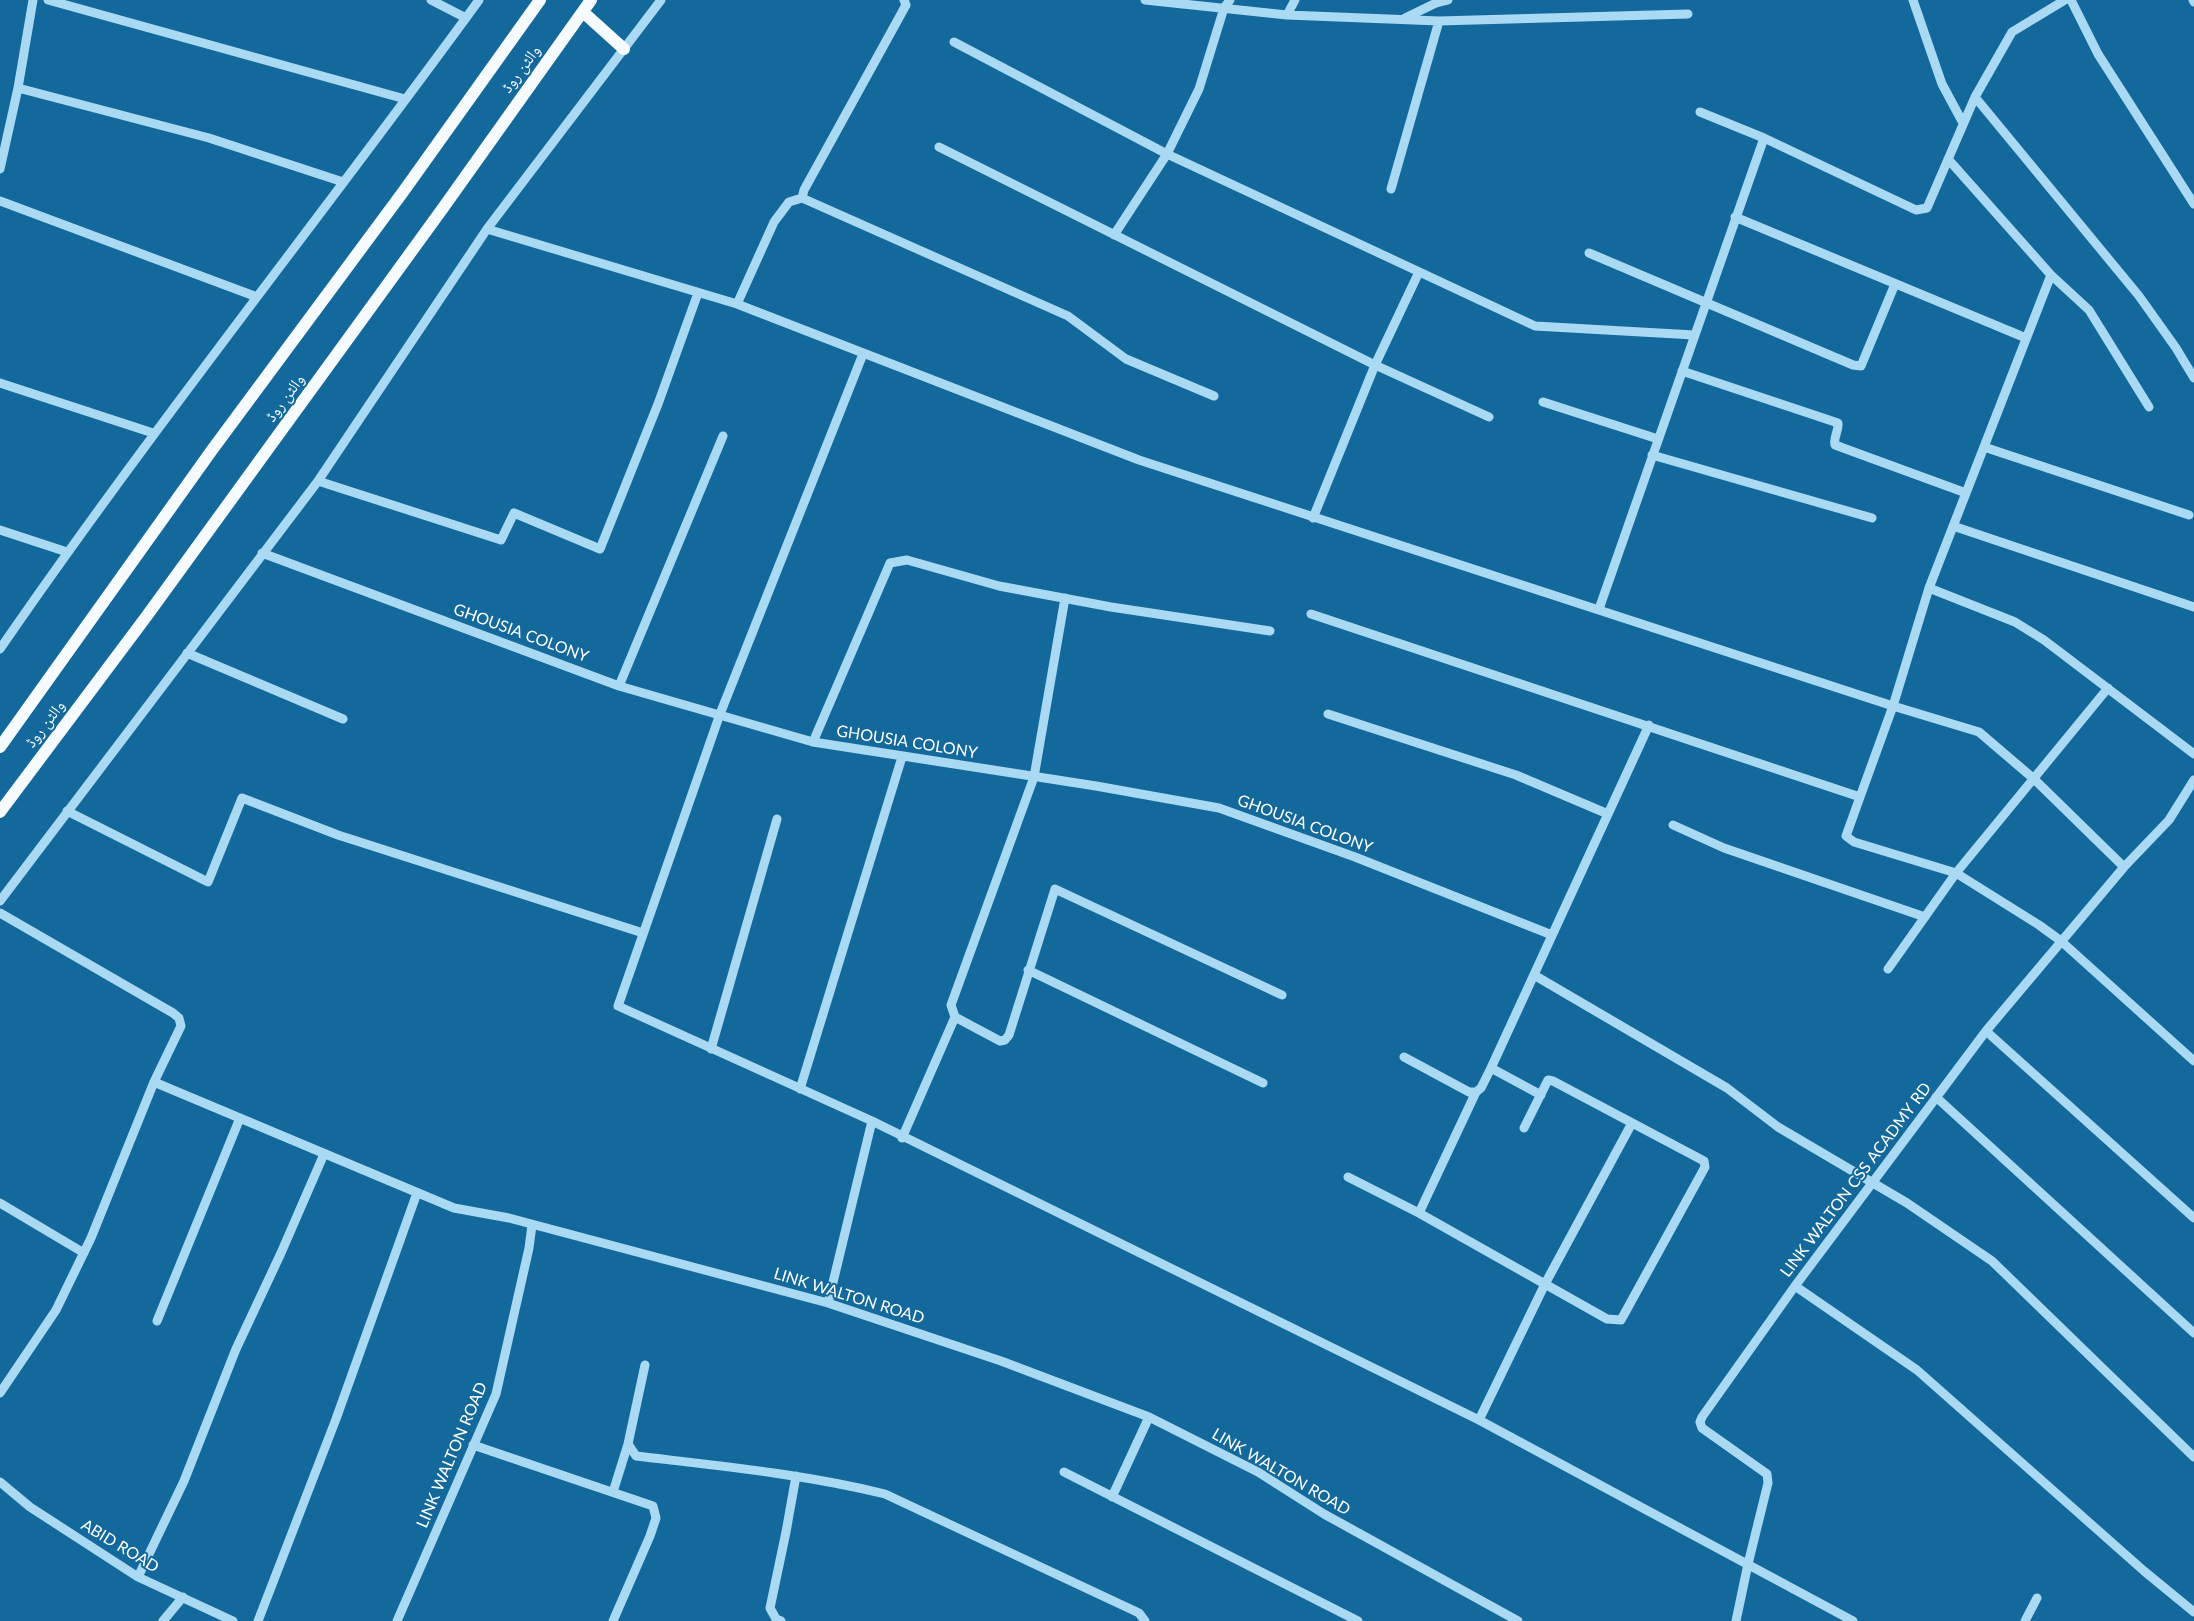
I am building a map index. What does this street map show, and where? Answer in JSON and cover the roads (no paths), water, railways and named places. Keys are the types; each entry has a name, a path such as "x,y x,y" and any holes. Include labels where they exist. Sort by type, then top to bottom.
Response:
{"main road":[{"name":"والٹن روڈ","path":"0,747 212,450 403,192 540,0"},
{"name":"والٹن روڈ","path":"0,812 146,617 432,224 591,0"},
{"path":"583,12 624,48"}],"street":[{"path":"0,169 18,88 33,0"},
{"path":"48,0 405,99"},
{"path":"431,0 466,18"},
{"path":"0,649 153,433 479,0"},
{"path":"0,901 318,481 487,229 661,0"},
{"path":"802,198 804,190 906,5 904,0"},
{"path":"1145,0 1287,15 1439,21 1688,14"},
{"path":"1114,235 1167,154 1199,89 1224,8 1230,0"},
{"path":"1287,15 1295,0"},
{"path":"1403,19 1436,3 1448,0"},
{"path":"1913,0 1942,84 1964,123"},
{"path":"1700,112 1764,138 1916,210 1927,208 1975,97 2012,32 2065,0"},
{"path":"2071,0 2098,54 2194,204"},
{"path":"1390,189 1439,21"},
{"path":"954,42 1167,154 1535,326 1694,335"},
{"path":"18,88 209,138 343,182"},
{"path":"1975,97 2140,296 2194,378"},
{"path":"1599,609 1764,138"},
{"path":"939,147 1375,366 1489,416"},
{"path":"1948,159 2051,274 2089,310 2149,407"},
{"path":"737,304 774,222 789,202 802,198 1068,316 1126,359 1214,396"},
{"path":"0,201 257,296"},
{"path":"1735,217 2026,338"},
{"path":"487,229 737,304 1139,460 1892,706 1979,732 2034,779 2124,867"},
{"path":"1589,253 1853,365 1861,366 1895,284"},
{"path":"1313,518 1375,366 1419,272"},
{"path":"2051,274 1929,588 1892,706 1846,836 1854,842 1956,873 2039,925 2061,941 2194,1061"},
{"path":"318,481 501,540 514,513 600,549 658,404 698,293"},
{"path":"863,354 720,714 618,1006 872,1121 902,1138 1479,1420 1853,1621"},
{"path":"1682,371 1838,423 1834,445 1966,494"},
{"path":"0,384 153,433"},
{"path":"1544,402 1658,439"},
{"path":"619,686 723,436"},
{"path":"1984,447 2189,515"},
{"path":"1652,455 1872,518"},
{"path":"1953,526 2194,608"},
{"path":"0,530 67,552"},
{"name":"GHOUSIA COLONY","path":"262,553 619,686 813,742 1220,808 1355,857 1552,935"},
{"path":"813,742 890,563 907,560 1000,586 1111,607 1270,631"},
{"path":"1929,588 2015,622 2044,640 2194,754"},
{"path":"902,1138 955,1017 951,1005 1034,777 1065,598"},
{"path":"1311,614 1649,725 1860,797"},
{"path":"187,653 343,719"},
{"path":"1888,969 1956,873 2108,688"},
{"path":"1328,714 1516,775 1608,814"},
{"path":"1418,1213 1476,1092 1481,1088 1491,1068 1649,725"},
{"path":"800,1089 902,757"},
{"name":"LINK WALTON CSS ACADMY RD","path":"1736,1621 1768,1482 1767,1474 1702,1428 1700,1422 1702,1416 1795,1286 1986,1031 2124,867 2169,820 2194,780"},
{"path":"67,811 208,882 242,798 338,835 643,933"},
{"path":"711,1049 777,820"},
{"path":"1673,824 1724,848 1925,917"},
{"path":"955,1017 1000,1041 1005,1040 1009,1035 1055,889 1282,995"},
{"path":"0,913 179,1018 181,1026 154,1082 84,1253 56,1310 0,1393"},
{"path":"1028,970 1263,1083"},
{"path":"1534,975 1727,1088 1778,1127 1907,1203 1992,1261 2194,1457"},
{"path":"1986,1031 2194,1218"},
{"path":"1404,1056 1469,1092 1476,1092"},
{"path":"1491,1068 1541,1095"},
{"path":"1348,1177 1418,1213 1606,1319 1621,1320 1705,1167 1704,1161 1548,1080 1524,1128"},
{"path":"154,1082 454,1208 509,1218 532,1225"},
{"path":"1936,1097 2194,1333"},
{"path":"157,1321 240,1118"},
{"path":"828,1303 872,1121"},
{"path":"1479,1420 1545,1284 1632,1123"},
{"path":"138,1577 184,1481 236,1349 281,1253 324,1154"},
{"path":"258,1621 336,1419 417,1193"},
{"path":"0,1203 84,1253"},
{"name":"LINK WALTON ROAD","path":"397,1621 496,1394 529,1248 532,1225 828,1303 1001,1361 1149,1417 1258,1472 1324,1514 1518,1621"},
{"path":"1795,1286 1917,1370 2144,1571 2194,1612"},
{"path":"614,1492 628,1444 645,1365"},
{"path":"1112,1497 1149,1417"},
{"path":"628,1444 636,1456 796,1476 886,1494 1139,1613 1145,1621"},
{"path":"473,1445 653,1506 656,1518 650,1536 612,1621"},
{"path":"1064,1472 1358,1621"},
{"path":"782,1621 776,1619 770,1608 796,1476"},
{"name":"ABID ROAD","path":"0,1482 30,1507 138,1577 233,1621"},
{"path":"163,1621 183,1597"},
{"path":"2025,1621 2037,1598"}]}
